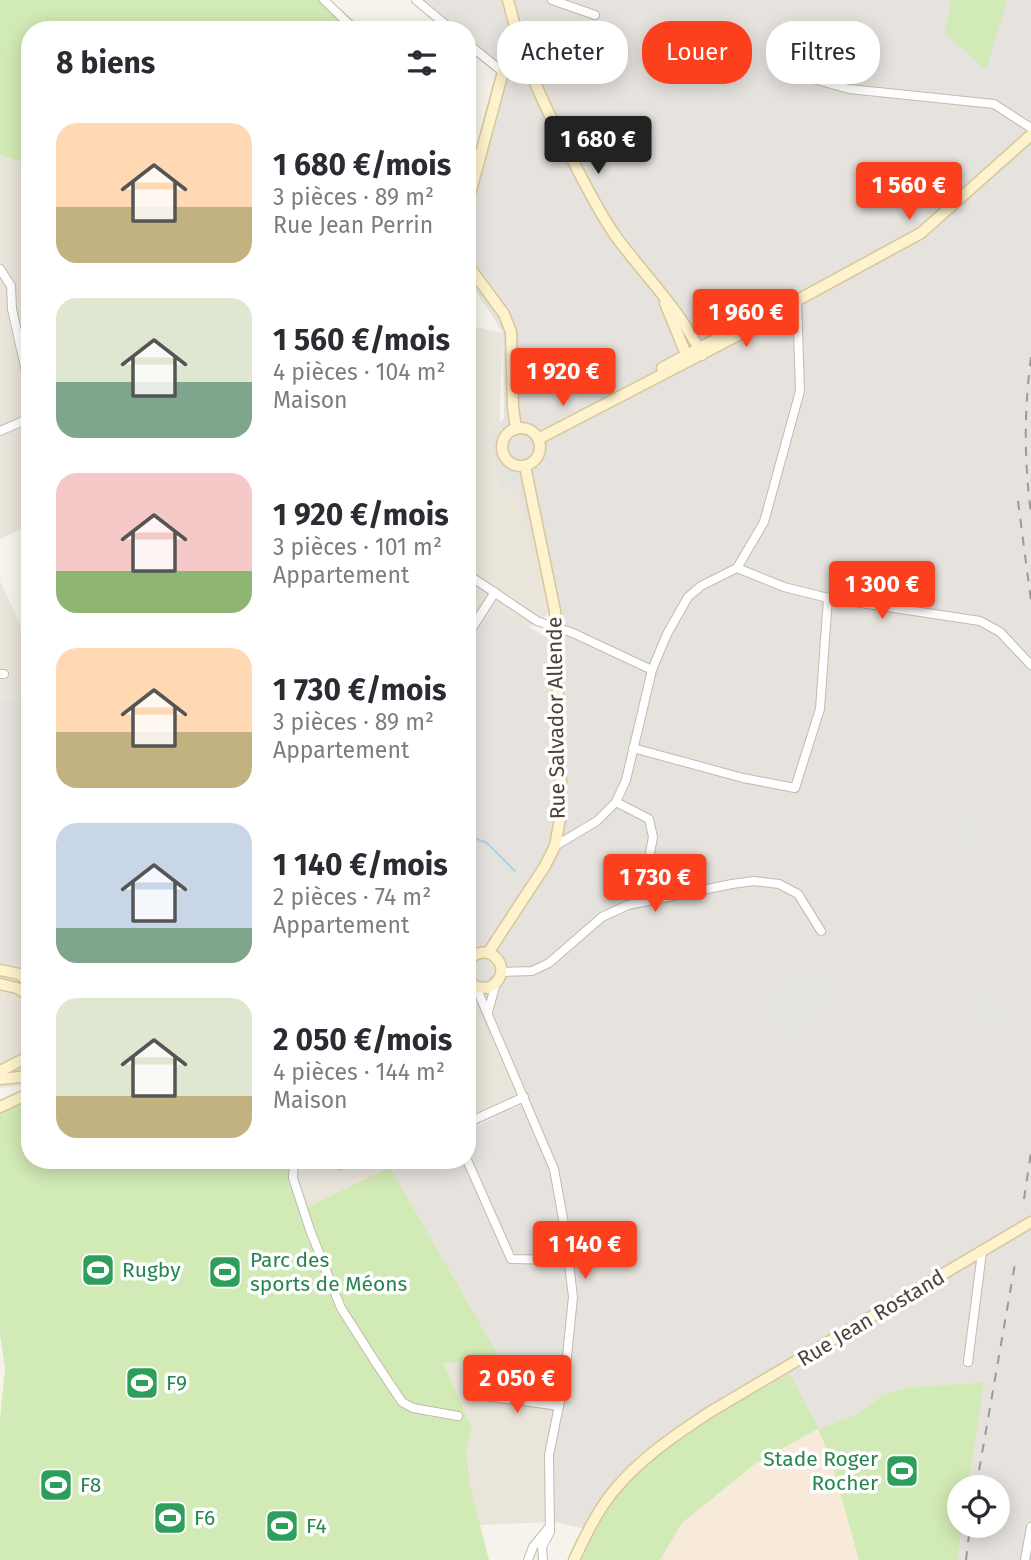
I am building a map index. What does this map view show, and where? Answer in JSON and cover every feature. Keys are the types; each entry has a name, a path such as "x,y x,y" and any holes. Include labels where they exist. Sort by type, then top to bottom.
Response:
{"street":[{"path":"324,0 346,21"},
{"path":"416,0 441,21"},
{"path":"508,0 514,21"},
{"path":"552,0 596,15"},
{"path":"476,50 497,67"},
{"path":"476,173 500,84"},
{"path":"534,84 600,214 675,310 700,351"},
{"path":"831,84 849,89 994,104 1031,128"},
{"path":"538,439 921,233 1031,135"},
{"path":"476,155 480,159"},
{"path":"0,269 11,286 12,309 21,350"},
{"path":"476,276 504,314 511,332 516,429"},
{"path":"661,294 688,358"},
{"path":"555,846 597,821 616,802 626,780 652,670 667,634 688,597 701,586 737,568 764,522 800,391 797,300"},
{"path":"0,431 21,422"},
{"path":"516,429 529,430 538,439 538,456 535,461 525,466 512,464 507,460 502,449 505,436 516,429"},
{"name":"Rue Salvador Allende","path":"488,953 545,866 555,846 560,819 555,611 525,466"},
{"path":"737,568 784,587 828,598 980,621 1000,632 1031,665"},
{"path":"476,580 537,621 573,633 652,670"},
{"path":"476,622 495,592"},
{"path":"633,748 743,778 795,788 820,709 828,598"},
{"path":"616,802 649,819 653,837 650,853"},
{"path":"502,972 532,971 550,963 602,917 628,905 754,881 779,884 798,894 821,930"},
{"path":"476,956 488,953 497,958 502,972 488,1012"},
{"path":"0,970 21,976"},
{"path":"0,984 21,990"},
{"path":"476,984 488,988 496,984"},
{"path":"476,990 488,1012 491,1025 554,1169 573,1297 568,1354 549,1455 550,1526 548,1539 542,1547 543,1560"},
{"path":"0,1071 21,1060"},
{"path":"0,1079 21,1077"},
{"path":"0,1107 21,1097"},
{"path":"476,1119 524,1097"},
{"path":"294,1169 293,1178 310,1230 341,1308 376,1363 402,1402 414,1408 458,1416"},
{"path":"471,1169 511,1259 568,1259"},
{"name":"Rue Jean Rostand","path":"568,1560 595,1506 634,1459 661,1438 710,1412 1031,1222"},
{"path":"968,1362 982,1252"},
{"path":"478,1395 559,1406"},
{"name":"Rue Jean Rostand","path":"574,1560 610,1495 625,1478 651,1453 710,1412"},
{"path":"528,1560 533,1547 550,1526"},
{"path":"1024,1560 1031,1527"}],"shaded area":[{"path":"419,0 1031,0 1031,1560 958,1560 961,1538 1010,1538 1010,1475 970,1475 983,1382 910,1387 882,1395 859,1413 819,1429 790,1375 707,1421 652,1460 592,1530 554,1522 551,1462 571,1363 501,1360 391,1169 476,1169 476,1127 523,1104 476,1010 476,630 493,607 553,641 545,586 517,488 498,486 491,428 504,419 503,333 476,291 476,151 497,73 497,84 628,84 628,21 497,21 497,68 476,50 476,21 443,21"},
{"path":"0,155 21,162 21,529 0,539"},
{"path":"476,327 503,333 497,484 529,479 552,612 476,660"},
{"path":"0,581 21,626 21,1086 0,1088"},
{"path":"0,699 21,700 21,972 0,966"},
{"path":"959,815 993,821 987,853 953,847"},
{"path":"809,957 846,999 789,1048 753,1005"},
{"path":"999,981 1014,1020 977,1031 963,994"},
{"path":"476,1010 523,1104 476,1126"},
{"path":"865,1021 872,1034 850,1047 842,1034"},
{"path":"289,1169 385,1169 301,1210"},
{"path":"501,1360 571,1363 551,1462 554,1522 479,1525 466,1451 472,1429 444,1362"},
{"path":"819,1429 829,1454 859,1560 660,1560 682,1523 756,1463"}],"green space":[{"path":"0,0 330,0 354,21 21,21 21,162 0,155"},
{"path":"952,0 1007,0 986,70 945,33"},
{"name":"Parc des sports de Méons","path":"21,1103 21,1169 289,1169 301,1210 386,1169 391,1169 501,1360 444,1363 472,1429 466,1451 470,1485 489,1560 0,1560 0,1418 5,1368 0,1334 0,1111"},
{"path":"790,1374 819,1429 859,1413 882,1395 910,1387 984,1382 970,1475 947,1475 947,1538 961,1538 958,1560 859,1560 829,1454 818,1429 756,1463 682,1523 660,1560 578,1560 591,1530 630,1480 679,1439 734,1404"}],"waterway":[{"path":"476,839 487,843 515,871"}],"railway":[{"path":"1031,357 1026,436 1031,514"},
{"path":"1018,501 1031,601"},
{"path":"1024,1199 1031,1152"},
{"path":"978,1475 1016,1258"},
{"path":"966,1560 969,1538"}],"place":[{"name":"Rugby","path":"98,1270"},
{"name":"Parc des sports de Méons","path":"225,1272"},
{"name":"F9","path":"142,1383"},
{"name":"Stade Roger Rocher","path":"902,1471"},
{"name":"F8","path":"56,1485"},
{"name":"F6","path":"170,1518"},
{"name":"F4","path":"282,1526"}]}
